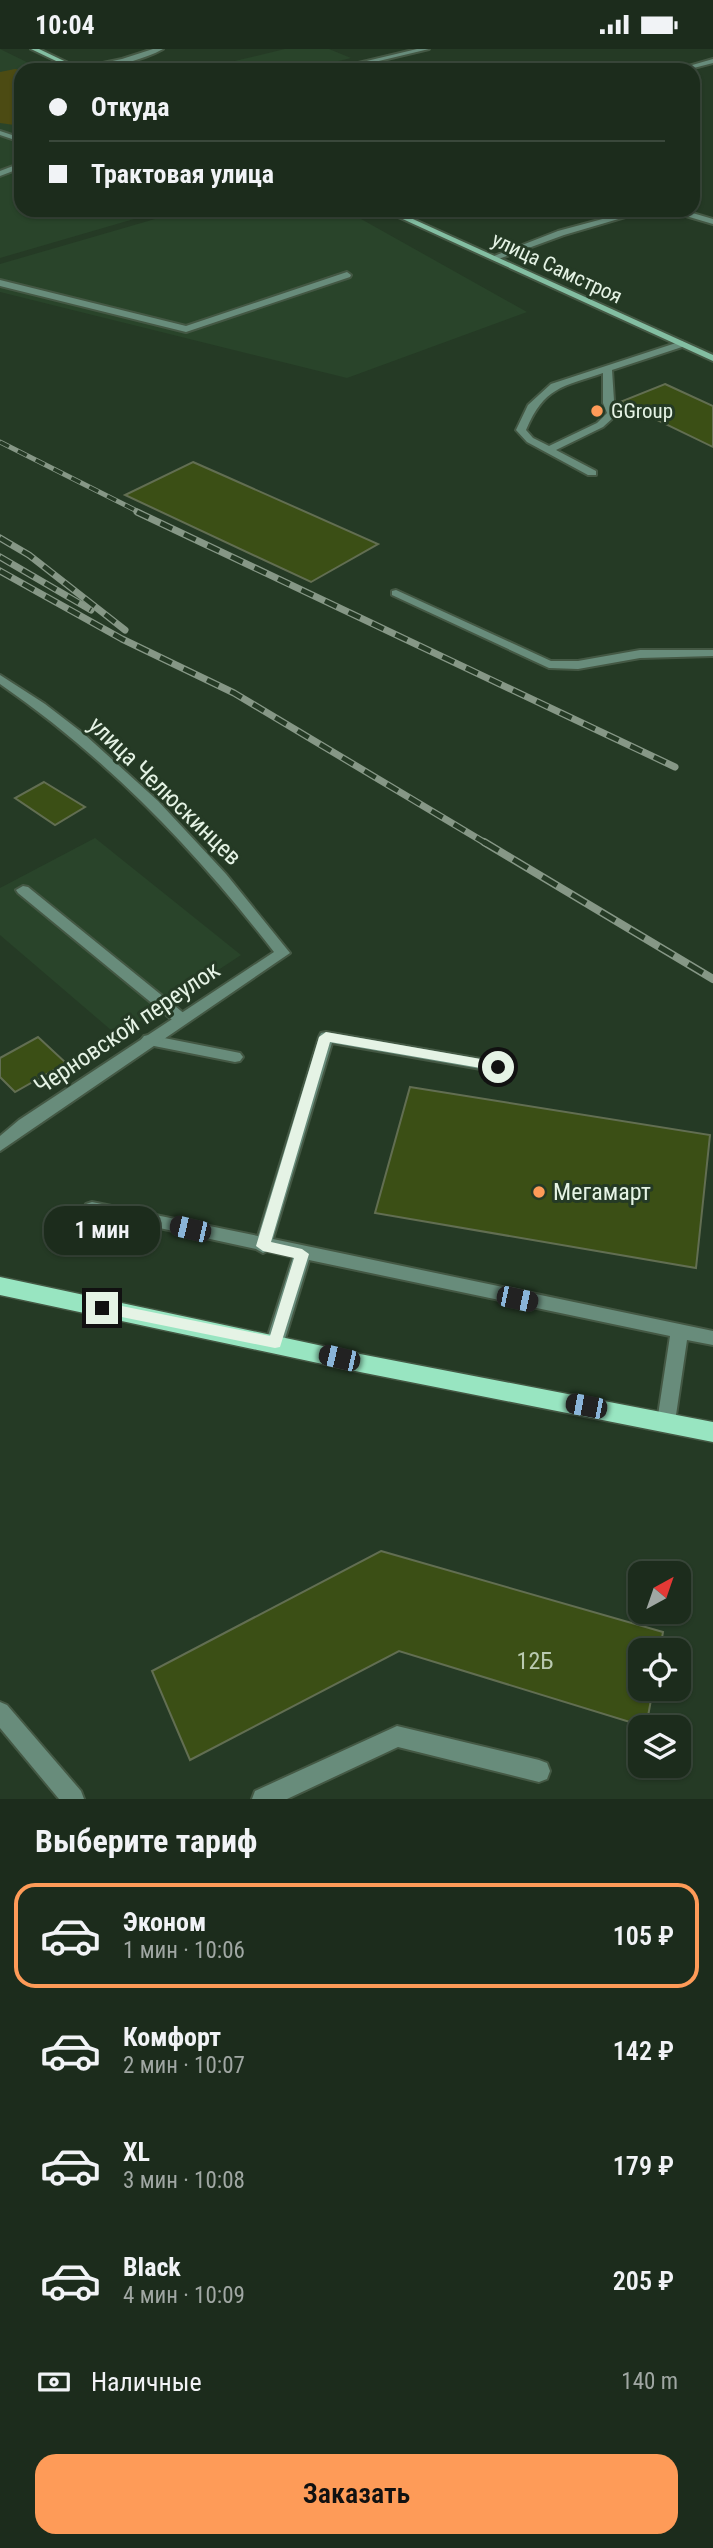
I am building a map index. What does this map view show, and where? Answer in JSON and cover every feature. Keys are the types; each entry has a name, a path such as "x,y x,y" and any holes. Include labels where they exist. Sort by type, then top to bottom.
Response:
{"main road":[{"path":"0,1286 275,1342 360,1363 713,1432"}],"street":[{"path":"34,49 65,63"},
{"path":"112,63 160,49"},
{"path":"363,63 426,49"},
{"name":"улица Самстроя","path":"402,217 713,359"},
{"path":"493,258 561,233 619,217"},
{"path":"0,283 186,329 347,275"},
{"path":"592,473 530,440 521,430 531,407 554,386 682,344"},
{"path":"548,450 600,425 612,414 608,403 607,368"},
{"path":"396,593 549,664 578,665 640,654 713,653"},
{"name":"улица Челюскинцев","path":"0,679 42,706 74,733 178,830 244,902 283,953"},
{"path":"23,890 181,1019"},
{"name":"Черновской переулок","path":"0,1145 25,1123 283,953"},
{"path":"263,1246 326,1037 498,1067"},
{"path":"149,1040 235,1057"},
{"path":"92,1207 263,1246 713,1338"},
{"path":"275,1342 302,1254"},
{"path":"666,1422 679,1332"},
{"path":"0,1713 73,1799"},
{"path":"263,1799 397,1736 540,1771"}],"shaded area":[{"path":"0,49 29,63 14,63 14,217 141,217 0,258"},
{"path":"285,49 329,49 351,58 331,63 226,63"},
{"path":"14,69 14,125 0,123 0,72"},
{"path":"162,217 357,217 527,312 347,378 0,292 0,264"},
{"path":"95,838 241,955 118,1036 0,935 0,888"}],"building":[{"path":"665,384 713,406 713,447 620,402"},
{"path":"193,462 378,544 311,582 125,495"},
{"path":"44,782 85,807 55,825 15,798"},
{"path":"38,1037 66,1063 15,1092 0,1077 0,1058"},
{"path":"410,1087 710,1135 696,1268 375,1213"},
{"path":"381,1551 663,1632 662,1638 628,1638 628,1701 651,1701 648,1715 628,1715 628,1721 399,1651 190,1760 152,1671"}],"railway":[{"path":"0,442 141,513"},
{"path":"137,512 675,767"},
{"path":"0,538 29,555 125,630"},
{"path":"0,557 91,610"},
{"path":"0,571 122,639 234,693 487,844"},
{"path":"484,842 713,979"}],"place":[{"name":"GGroup","path":"597,411"},
{"name":"Мегамарт","path":"539,1192"}],"route":[{"path":"102,1308 275,1342 290,1285 302,1254 263,1246 326,1037 498,1067"}]}
